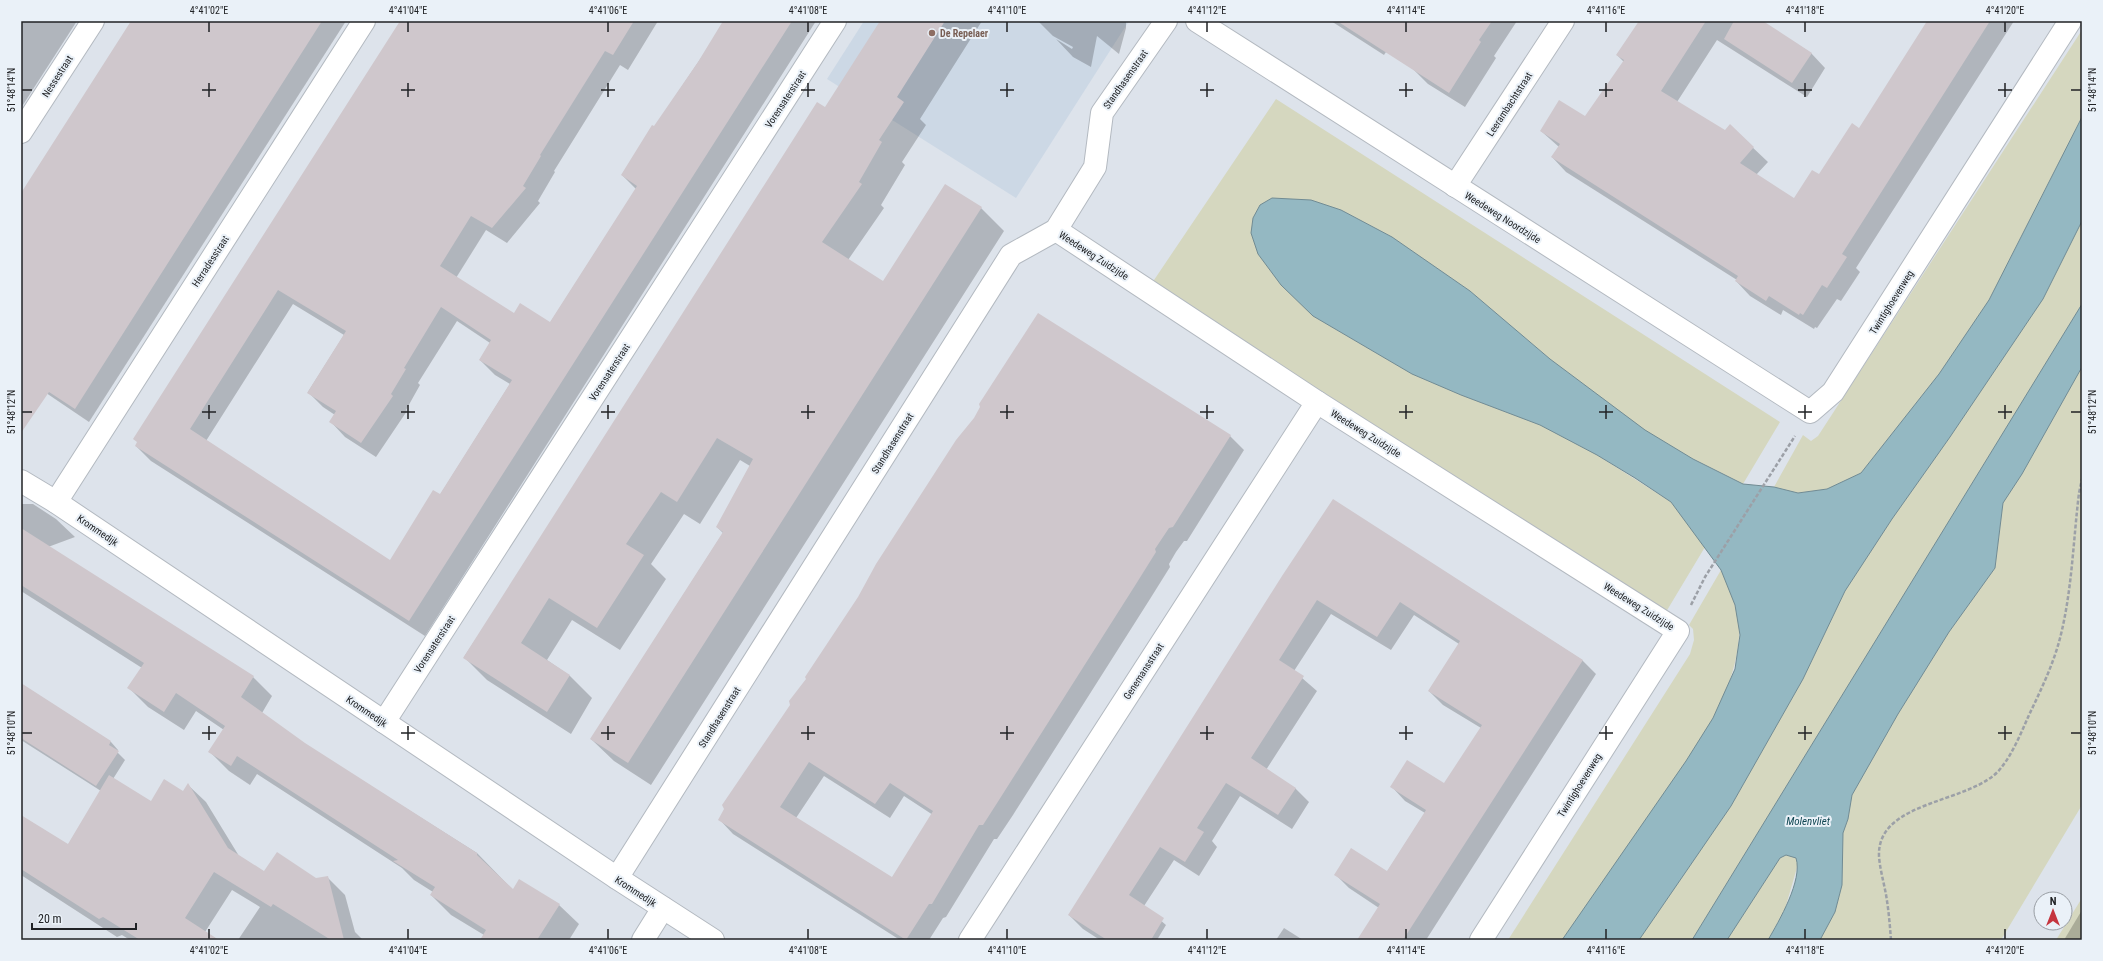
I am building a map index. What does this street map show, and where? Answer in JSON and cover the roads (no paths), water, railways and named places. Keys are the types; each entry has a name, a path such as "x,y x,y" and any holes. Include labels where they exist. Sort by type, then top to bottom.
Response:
{"street":[{"name":"Nessestraat","path":"21,132 93,21"},
{"name":"Herradesstraat","path":"56,502 364,21"},
{"name":"Vorensaterstraat","path":"384,722 835,21"},
{"name":"Standhasenstraat","path":"617,878 1011,255 1056,230 1095,167 1102,113 1166,21"},
{"name":"Weedeweg Noordzijde","path":"1197,21 1810,412"},
{"name":"Leerambachtstraat","path":"1454,186 1563,21"},
{"name":"Twintighoevenweg","path":"1810,412 1833,392 2070,21"},
{"name":"Weedeweg Zuidzijde","path":"1056,230 1317,402 1678,631"},
{"name":"Genemansstraat","path":"970,940 1317,402"},
{"name":"Krommedijk","path":"21,481 56,502 617,878 713,940"},
{"name":"Twintighoevenweg","path":"1481,940 1678,631"},
{"path":"643,940 663,908"}],"water":[{"path":"2082,117 2082,221 2043,299 1950,437 1892,519 1845,591 1803,679 1731,806 1639,940 1562,940 1686,761 1713,718 1735,669 1740,635 1735,605 1721,570 1671,502 1635,478 1597,455 1540,425 1461,395 1412,374 1313,316 1281,285 1258,254 1251,233 1253,218 1260,205 1272,198 1311,200 1341,210 1392,237 1470,291 1550,359 1645,430 1693,459 1743,484 1774,487 1798,493 1827,489 1861,473 1939,374 1989,300"},
{"name":"Molenvliet","path":"2082,304 2082,367 2022,474 2003,503 1995,568 1949,632 1898,714 1852,795 1848,819 1843,833 1842,885 1835,912 1820,940 1768,940 1789,900 1796,877 1796,858 1786,855 1780,858 1727,940 1692,940"}],"place":[{"name":"De Repelaer","path":"932,33"}]}
